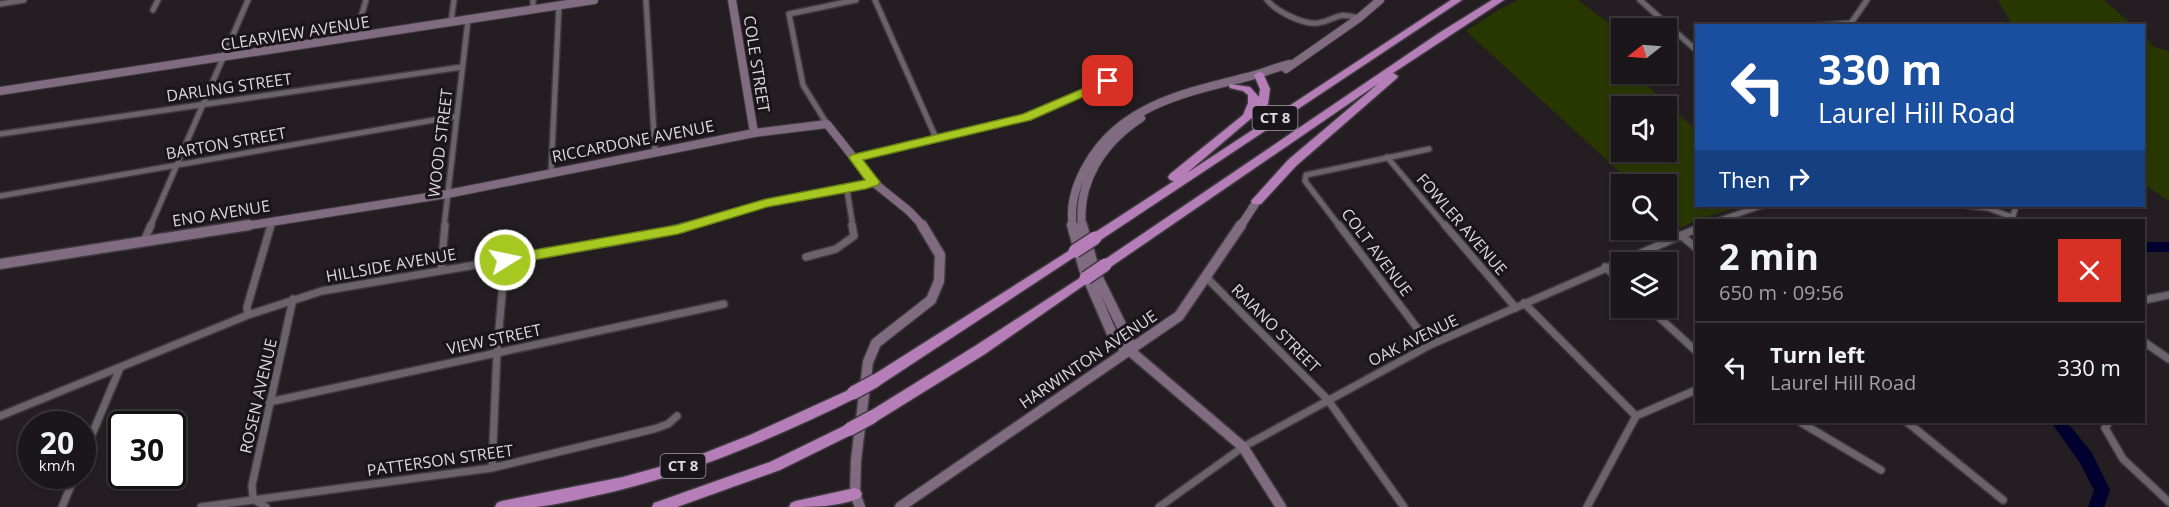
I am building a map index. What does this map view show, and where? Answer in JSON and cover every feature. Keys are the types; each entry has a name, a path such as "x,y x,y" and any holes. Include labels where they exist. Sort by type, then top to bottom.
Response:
{"highway":[{"name":"CT 8","path":"502,507 624,484 694,463 772,433 853,393 1095,238 1457,0"},
{"name":"CT 8","path":"658,507 775,466 873,417 961,363 1442,35 1500,0"},
{"path":"1257,201 1292,163 1442,35"},
{"path":"1131,213 1258,109 1265,98 1260,77"},
{"path":"1234,86 1249,91 1254,96 1255,102 1247,117"},
{"path":"796,507 858,500"}],"street":[{"path":"0,3 24,0"},
{"path":"153,10 158,0"},
{"path":"144,241 204,104 221,58 248,0"},
{"path":"355,37 366,0"},
{"path":"451,22 454,0"},
{"path":"533,0 533,9"},
{"name":"CLEARVIEW AVENUE","path":"0,90 594,0"},
{"path":"646,0 655,152"},
{"name":"COLE STREET","path":"732,0 754,133"},
{"path":"856,0 789,14 803,85 827,124 873,182 909,211 926,229 940,255 939,281 931,300 876,343 868,362 856,460 858,500"},
{"path":"875,0 936,138"},
{"path":"1267,0 1310,22 1320,22 1337,13 1359,18"},
{"path":"1129,350 1129,341 1092,263 1081,228 1082,197 1096,160 1122,132 1155,109 1196,93 1234,86 1285,70 1290,64 1359,18 1380,0"},
{"path":"1640,0 1695,49"},
{"path":"1852,24 1867,0"},
{"path":"551,173 559,5"},
{"name":"WOOD STREET","path":"441,271 447,194 468,20"},
{"path":"1687,41 1695,39"},
{"name":"DARLING STREET","path":"0,134 462,67"},
{"path":"1260,77 1186,91 1150,105 1116,127 1089,156 1074,191 1072,222 1081,259 1116,343 1129,350 1243,447 1281,507"},
{"path":"855,158 1027,117 1108,81"},
{"name":"BARTON STREET","path":"0,196 457,116"},
{"name":"RICCARDONE AVENUE","path":"447,194 754,133 827,124"},
{"path":"1387,157 1429,149"},
{"name":"COLT AVENUE","path":"1387,157 1306,175 1305,181 1430,345"},
{"name":"FOWLER AVENUE","path":"1387,157 1516,308"},
{"name":"HILLSIDE AVENUE","path":"0,416 248,315 322,291 661,233 766,203 847,190 873,182"},
{"path":"806,256 836,249 854,236 847,190"},
{"name":"ENO AVENUE","path":"0,264 447,194"},
{"name":"HARWINTON AVENUE","path":"900,507 1179,316 1257,201"},
{"path":"1723,219 1758,207"},
{"path":"1978,207 1988,208 2012,219"},
{"path":"248,315 247,307 272,220"},
{"name":"OAK AVENUE","path":"1159,507 1243,447 1430,345 1695,229"},
{"path":"1681,235 1695,247"},
{"path":"492,468 497,352 505,260"},
{"path":"1605,267 1611,272"},
{"name":"RAIANO STREET","path":"1205,276 1328,400 1404,507"},
{"path":"2145,300 2169,295"},
{"name":"ROSEN AVENUE","path":"253,499 252,485 293,299"},
{"name":"VIEW STREET","path":"269,402 724,303"},
{"path":"1524,303 1636,416"},
{"path":"1660,318 1695,350"},
{"path":"2145,343 2169,359"},
{"path":"96,425 120,368"},
{"path":"1587,507 1630,423 1636,416 1695,390"},
{"name":"PATTERSON STREET","path":"201,507 492,468 654,429 668,424 678,416"},
{"path":"1802,423 1881,470"},
{"path":"1908,423 2003,500"},
{"path":"2108,423 2105,428 2107,434 2125,460 2137,475 2169,502"},
{"path":"62,507 70,489"},
{"path":"253,499 266,507"}],"green space":[{"path":"1518,0 1578,0 1611,25 1611,84 1645,84 1659,96 1611,96 1611,162 1677,162 1677,113 1695,129 1695,207 1738,207 1695,219 1681,228 1677,224 1677,174 1622,174 1466,31"},
{"path":"1998,0 2104,0 2132,24 2011,24"},
{"path":"2145,37 2154,47 2169,51 2169,201 2145,185"}],"waterway":[{"path":"2145,247 2169,247"},
{"path":"2059,423 2086,458 2102,490 2096,507"}],"route":[{"path":"505,260 678,230 766,203 861,186 873,182 855,158 1027,117 1108,81"}]}
